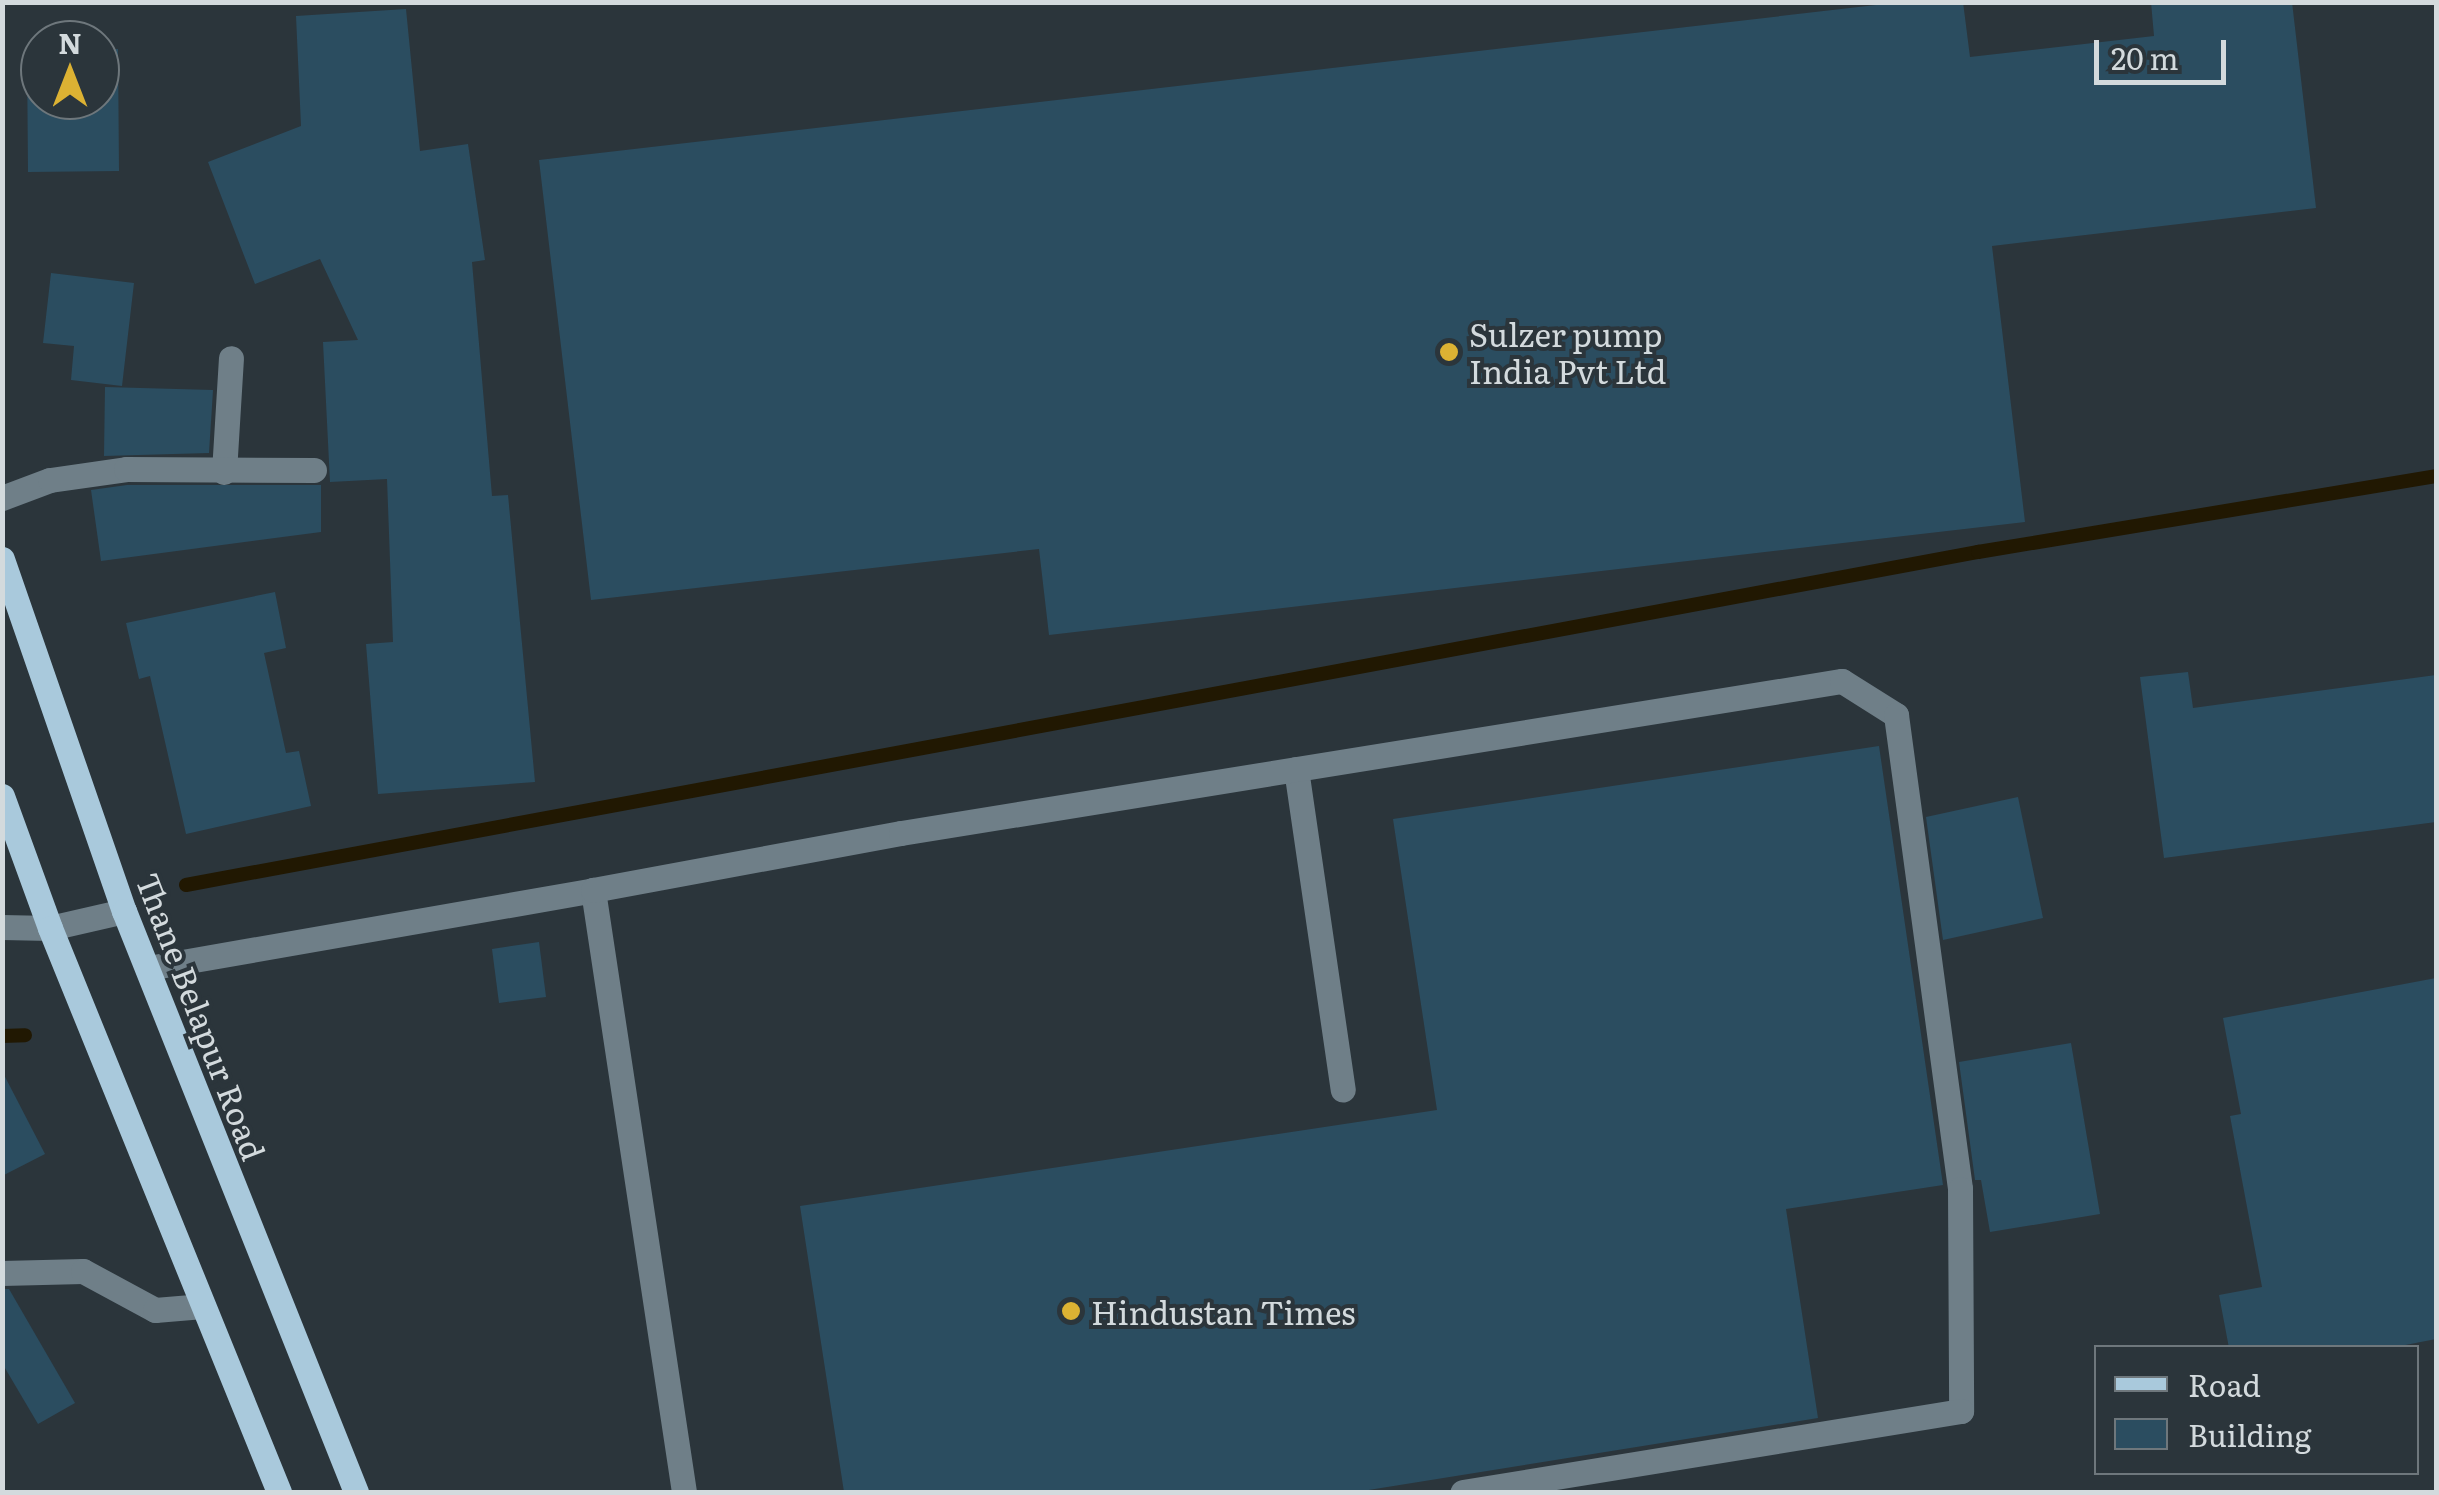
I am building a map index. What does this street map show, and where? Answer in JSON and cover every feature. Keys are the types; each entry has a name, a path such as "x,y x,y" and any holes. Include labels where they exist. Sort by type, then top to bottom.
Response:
{"main road":[{"name":"Thane Belapur Road","path":"2,559 124,911 356,1492"},
{"path":"2,796 50,928 279,1492"}],"street":[{"path":"224,472 231,358"},
{"path":"2,498 50,480 126,470 314,470"},
{"path":"148,968 1296,769 1842,681 1896,715 1960,1189 1961,1411 1462,1492"},
{"path":"1296,769 1344,1090"},
{"path":"592,890 684,1492"},
{"path":"2,927 50,928 124,911"},
{"path":"2,1273 83,1271 155,1310 203,1306"}],"building":[{"name":"Sulzer pump India Pvt Ltd","path":"1902,2 1963,2 1970,57 2154,36 2151,2 2292,2 2316,208 1992,246 2025,522 1049,635 1039,549 591,600 539,160"},
{"path":"406,9 420,151 468,144 485,260 472,262 492,496 508,495 535,782 378,794 366,644 393,642 387,479 330,482 323,342 358,340 320,259 255,284 208,162 301,126 296,16"},
{"path":"28,120 119,120 119,171 28,172"},
{"path":"51,273 134,283 122,386 71,380 74,346 43,343"},
{"path":"105,387 213,390 209,453 104,456"},
{"path":"127,485 321,485 321,532 101,561 91,490"},
{"path":"275,592 286,648 264,653 286,753 299,751 311,806 186,834 150,676 139,679 126,623"},
{"path":"2188,672 2193,708 2436,675 2436,822 2164,858 2140,677"},
{"path":"1879,746 1943,1185 1786,1209 1818,1418 1356,1492 844,1492 800,1206 1437,1110 1393,819"},
{"path":"2018,797 2043,918 1943,940 1926,817"},
{"path":"539,942 546,997 499,1003 492,949"},
{"path":"2436,978 2436,1339 2405,1345 2228,1345 2219,1295 2262,1287 2230,1116 2241,1114 2223,1018"},
{"path":"2071,1043 2100,1214 1990,1232 1981,1180 1975,1180 1959,1062"},
{"path":"2,1071 45,1154 2,1176"},
{"path":"2,1289 9,1289 75,1403 38,1424 2,1363"}],"waterway":[{"path":"186,885 1978,552 2436,476"},
{"path":"2,1036 25,1035"}],"place":[{"name":"Sulzer pump India Pvt Ltd","path":"1449,352"},
{"name":"Hindustan Times","path":"1071,1311"}]}
